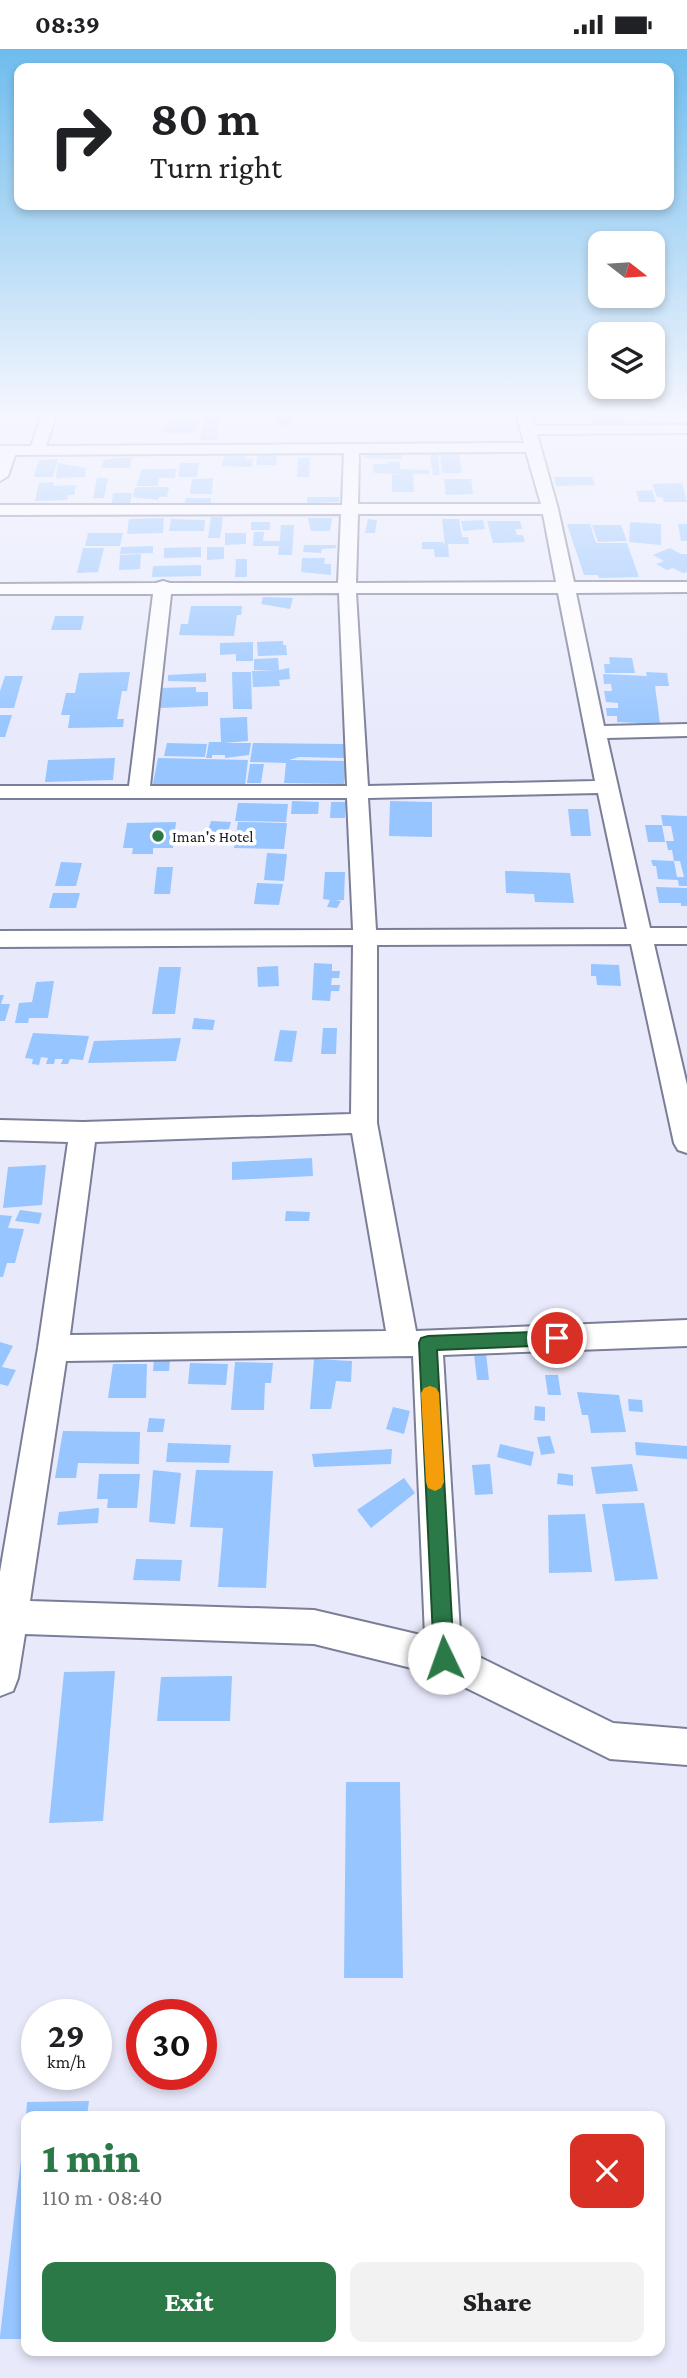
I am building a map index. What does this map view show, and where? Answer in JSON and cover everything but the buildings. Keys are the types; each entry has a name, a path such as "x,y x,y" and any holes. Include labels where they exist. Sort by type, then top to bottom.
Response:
{"street":[{"path":"349,521 347,587 365,938 364,1123 415,1344 444,1658"},
{"path":"552,521 607,787 687,1143"},
{"path":"0,589 163,586 687,587"},
{"path":"139,792 163,586"},
{"path":"596,732 687,730"},
{"path":"0,792 357,792 607,787"},
{"path":"0,939 687,936"},
{"path":"0,1130 83,1132 364,1123"},
{"path":"0,1678 53,1348 83,1132"},
{"path":"53,1348 415,1344 687,1333"},
{"path":"10,1617 314,1627 444,1658 610,1741 687,1747"}],"slow traffic":[{"path":"430,1393 435,1482"}],"place":[{"name":"Iman's Hotel","path":"158,836"}],"route":[{"path":"444,1658 428,1343 557,1338"}]}
